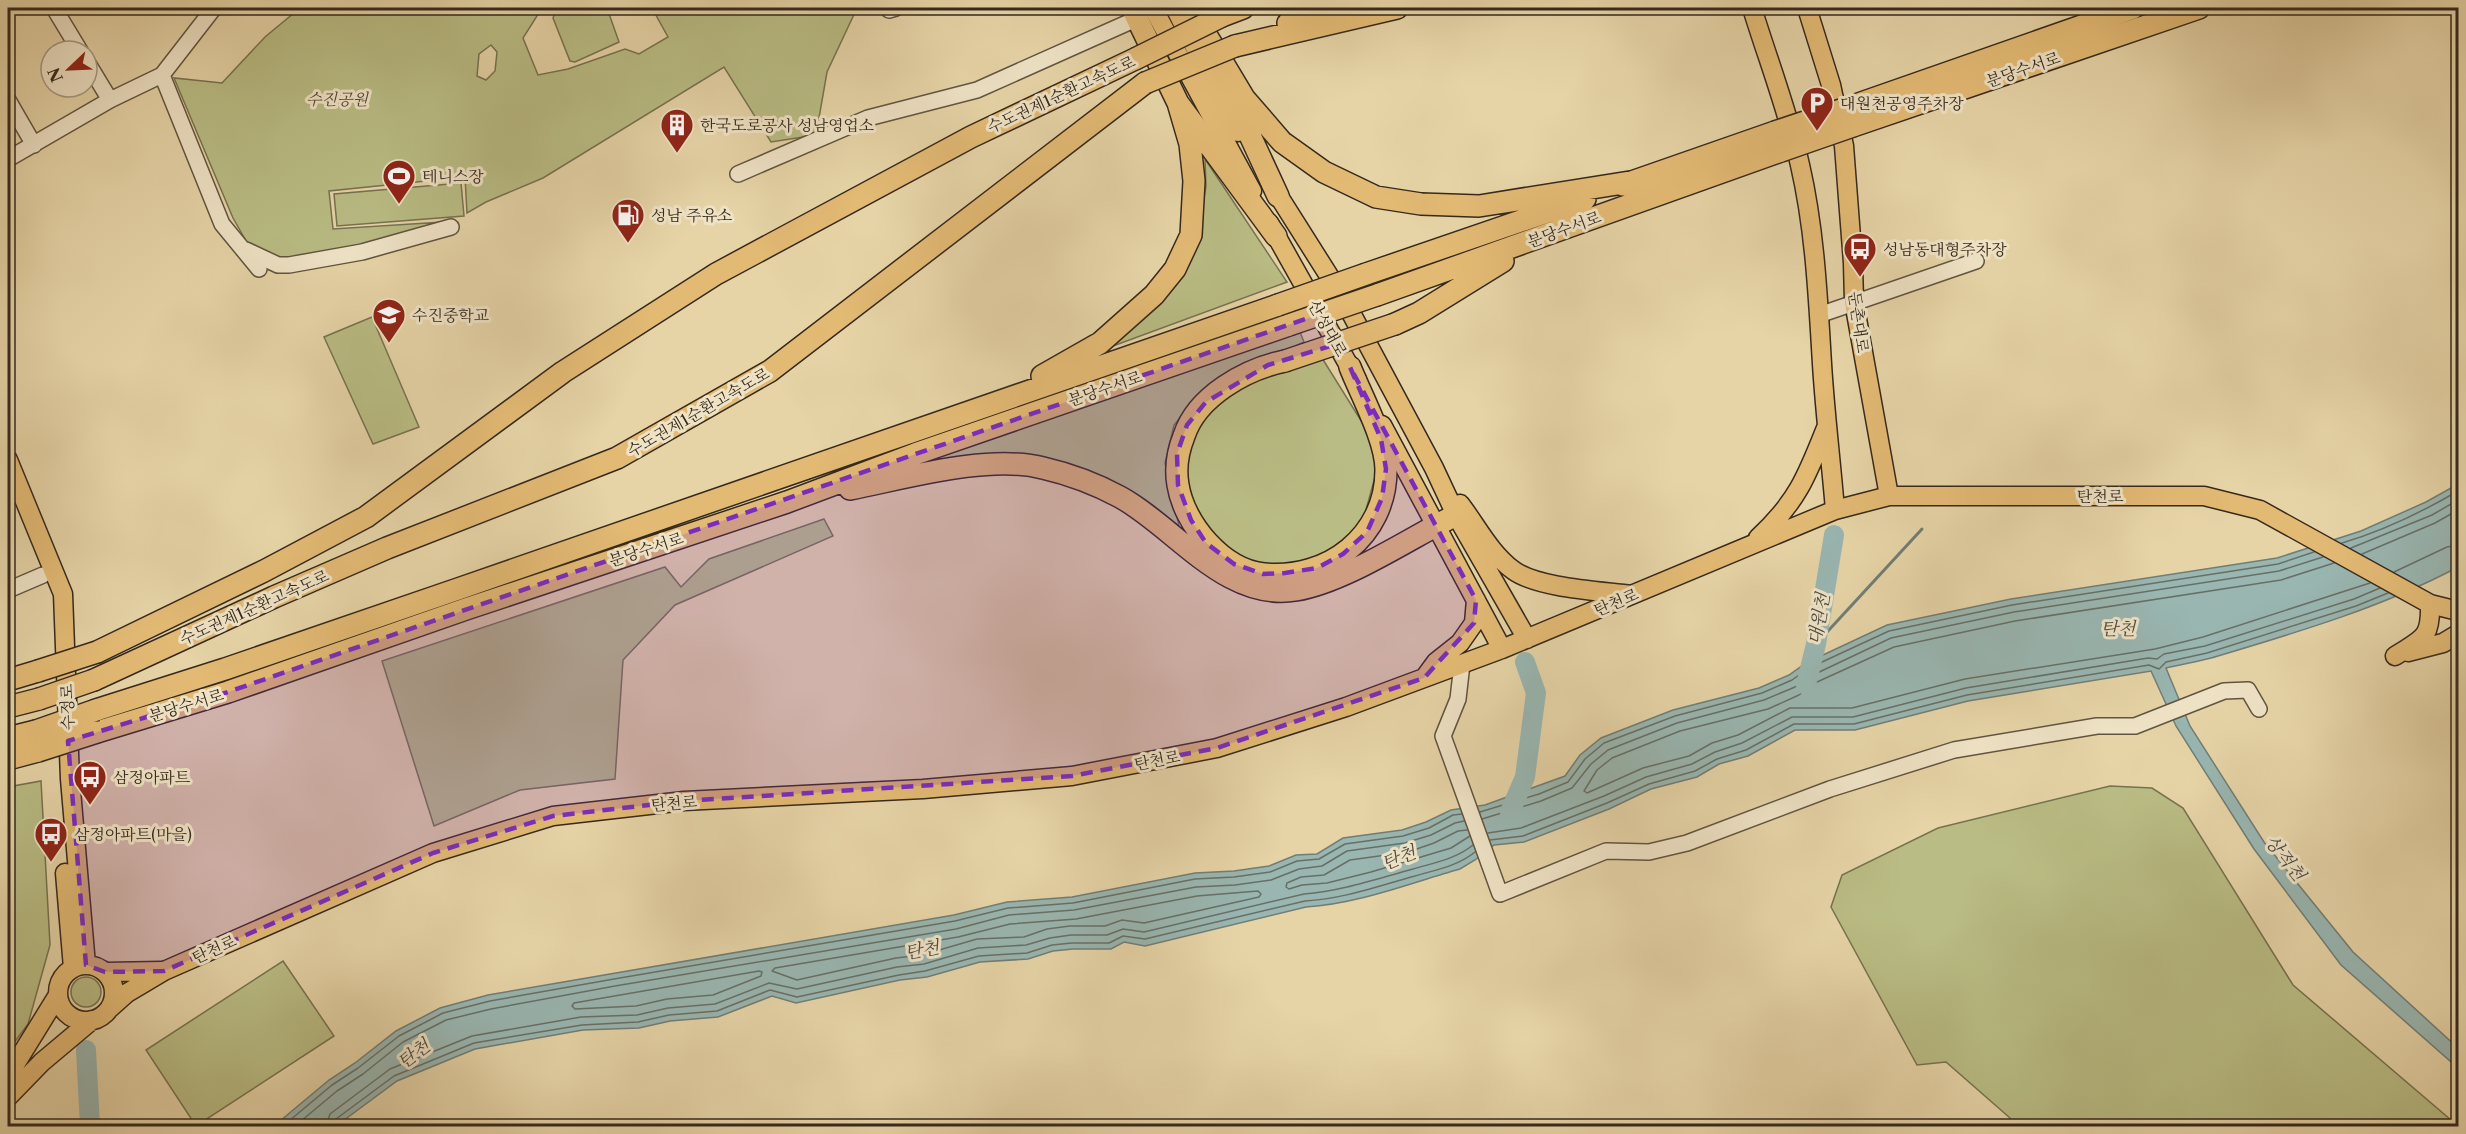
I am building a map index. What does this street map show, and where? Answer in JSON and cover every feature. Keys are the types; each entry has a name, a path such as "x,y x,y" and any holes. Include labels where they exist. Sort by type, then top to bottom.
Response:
{"highway":[{"path":"1191,8 1244,98 1282,142 1324,172 1376,196 1421,204 1479,206 1636,181"},
{"name":"수도권제1순환고속도로","path":"8,680 97,652 264,571 366,517 563,372 716,274 970,136 1243,8"},
{"name":"수도권제1순환고속도로","path":"8,707 94,680 376,553 628,452 770,371 1146,83 1327,8"},
{"path":"1235,46 1397,8"},
{"name":"분당수서로","path":"1850,117 2133,8"},
{"name":"분당수서로","path":"8,759 96,710 258,657 1636,181 1778,141 2199,8"},
{"path":"998,401 1100,343 1154,295 1175,269 1191,235 1194,181 1190,144 1178,103 1141,11"},
{"path":"1204,31 1278,196"},
{"path":"1178,103 1276,236"},
{"name":"분당수서로","path":"8,738 37,741 97,732 228,692 466,609 787,502 915,454 1545,236 1778,141"},
{"path":"1350,368 1381,439 1386,469 1382,498 1367,532 1344,554 1317,568 1263,574 1234,564 1206,543 1191,520 1178,485 1178,454 1187,425 1206,402 1235,380 1268,365 1395,324 1419,313 1545,236"},
{"path":"787,502 917,476 993,464 1041,467 1080,479 1120,497 1156,521 1235,581 1265,590 1294,591 1325,582 1456,515"}],"main road":[{"name":"산성대로","path":"1175,8 1237,130 1343,298 1434,468 1456,515 1527,639"},
{"path":"1752,8 1784,103 1800,165 1807,207 1819,315 1835,510"},
{"name":"둔촌대로","path":"1807,8 1831,85 1844,146 1854,302 1889,496"},
{"name":"산성대로","path":"1141,11 1276,236 1502,649"},
{"path":"1749,546 1778,519 1797,494 1827,426"},
{"name":"수정로","path":"8,460 63,594 80,966"},
{"path":"1434,468 1493,551 1514,571 1538,581 1633,595"},
{"name":"수정로","path":"8,491 52,596 58,784 80,966"},
{"name":"탄천로","path":"109,1009 127,993 164,971 433,853 553,816 684,801 923,789 1072,776 1217,748 1346,707 1502,649 1835,510 1889,496 2204,496 2260,510 2428,603"},
{"path":"1424,678 1436,663 1460,643 1474,623 1476,600"},
{"path":"2458,611 2428,603 2431,626 2420,640 2395,656 2442,643 2458,634"},
{"path":"8,1076 58,995 63,976 80,966 105,972 164,971"},
{"path":"8,1096 42,1062 92,1020 109,1009 114,990 105,972"},
{"path":"58,995 63,1008 73,1017 92,1020"}],"street":[{"path":"54,8 73,39"},
{"path":"8,159 110,100 162,75 211,9"},
{"path":"738,174 868,118 977,90 1141,11"},
{"path":"162,75 222,224 258,269"},
{"path":"99,82 110,100"},
{"path":"8,100 34,145"},
{"path":"243,249 278,265 289,265 362,252 451,227"},
{"path":"1819,315 1976,261"},
{"path":"8,588 43,575"},
{"path":"1462,664 1458,699 1443,736 1500,894 1606,851 1649,852 1688,843 1830,789 1954,750 2097,726 2135,726 2224,691 2248,690 2259,709"}],"highlighted area":[{"path":"1320,314 1337,344 1268,365 1206,402 1187,425 1177,454 1178,485 1191,520 1206,543 1234,564 1263,574 1285,573 1317,568 1343,554 1367,532 1382,498 1386,469 1381,439 1350,367 1476,600 1474,623 1424,678 1217,748 1072,776 684,801 553,816 433,853 164,971 105,972 86,965 68,741 228,692"}],"green space":[{"name":"수진공원","path":"300,8 542,8 523,38 538,75 568,69 625,49 639,54 668,37 652,8 857,8 827,72 816,135 771,142 724,67 543,178 486,202 467,213 465,177 329,191 333,229 443,222 394,240 280,259 249,246 233,218 174,78 222,83 265,37","holes":["491,45 497,52 495,71 486,80 477,76 479,54"]},
{"path":"561,8 607,8 619,42 575,62 570,61 553,18 556,10"},
{"path":"1205,159 1287,282 1113,346 1133,324 1198,235 1206,186"},
{"name":"테니스장","path":"461,183 464,216 337,226 334,194"},
{"path":"372,317 419,427 373,444 324,337"},
{"path":"1300,332 1304,342 1204,389 1174,425 1165,463 1179,526 1146,501 1001,454 923,461"},
{"path":"1322,358 1375,443 1375,477 1364,517 1344,542 1314,561 1269,567 1243,558 1215,539 1198,518 1186,485 1186,456 1197,425 1222,398 1272,372"},
{"path":"824,519 833,536 675,605 623,660 615,779 520,790 434,826 382,661 665,567 681,587 709,559"},
{"path":"41,781 50,945 28,1024 8,1051 8,787"},
{"path":"2110,786 2152,788 2183,808 2293,985 2458,1126 2010,1126 2010,1118 1946,1062 1917,1065 1831,907 1842,875 1938,828"},
{"path":"283,961 334,1036 196,1126 146,1050"},
{"path":"86,977 97,981 101,992 97,1003 86,1007 75,1003 71,992 75,981"}],"water":[{"name":"탄천","path":"2458,484 2458,567 2399,595 2337,618 2211,658 2166,668 2190,726 2264,842 2353,952 2458,1048 2458,1068 2341,965 2254,849 2176,726 2151,671 1968,701 1855,730 1795,730 1748,756 1719,764 1697,777 1651,789 1609,809 1524,842 1494,845 1460,869 1345,902 1306,907 1145,946 1124,942 1111,949 1073,949 1053,951 1028,959 980,962 927,977 900,980 796,1003 772,996 718,1017 670,1021 639,1028 583,1030 475,1049 397,1081 336,1126 274,1126 329,1080 396,1031 440,1008 488,995 954,915 1007,902 1072,897 1195,873 1269,866 1296,855 1317,854 1343,838 1402,830 1451,810 1485,805 1565,776 1580,755 1601,738 1673,710 1759,688 1887,625 2011,599 2277,558 2361,531 2426,502"}],"waterway":[{"path":"1816,644 1922,529"},
{"name":"대원천","path":"1806,685 1816,644 1834,535"},
{"path":"1510,812 1525,777 1536,693 1525,662"},
{"path":"86,1050 90,1126"}],"place":[{"name":"대원천공영주차장","path":"1817,132"},
{"name":"한국도로공사 성남영업소","path":"677,154"},
{"name":"테니스장","path":"399,205"},
{"name":"성남 주유소","path":"628,244"},
{"name":"성남동대형주차장","path":"1860,278"},
{"name":"수진중학교","path":"389,344"},
{"name":"삼정아파트","path":"90,806"},
{"name":"삼정아파트(마을)","path":"51,863"}],"water label":[{"name":"상적천","path":"2285,858"}]}
